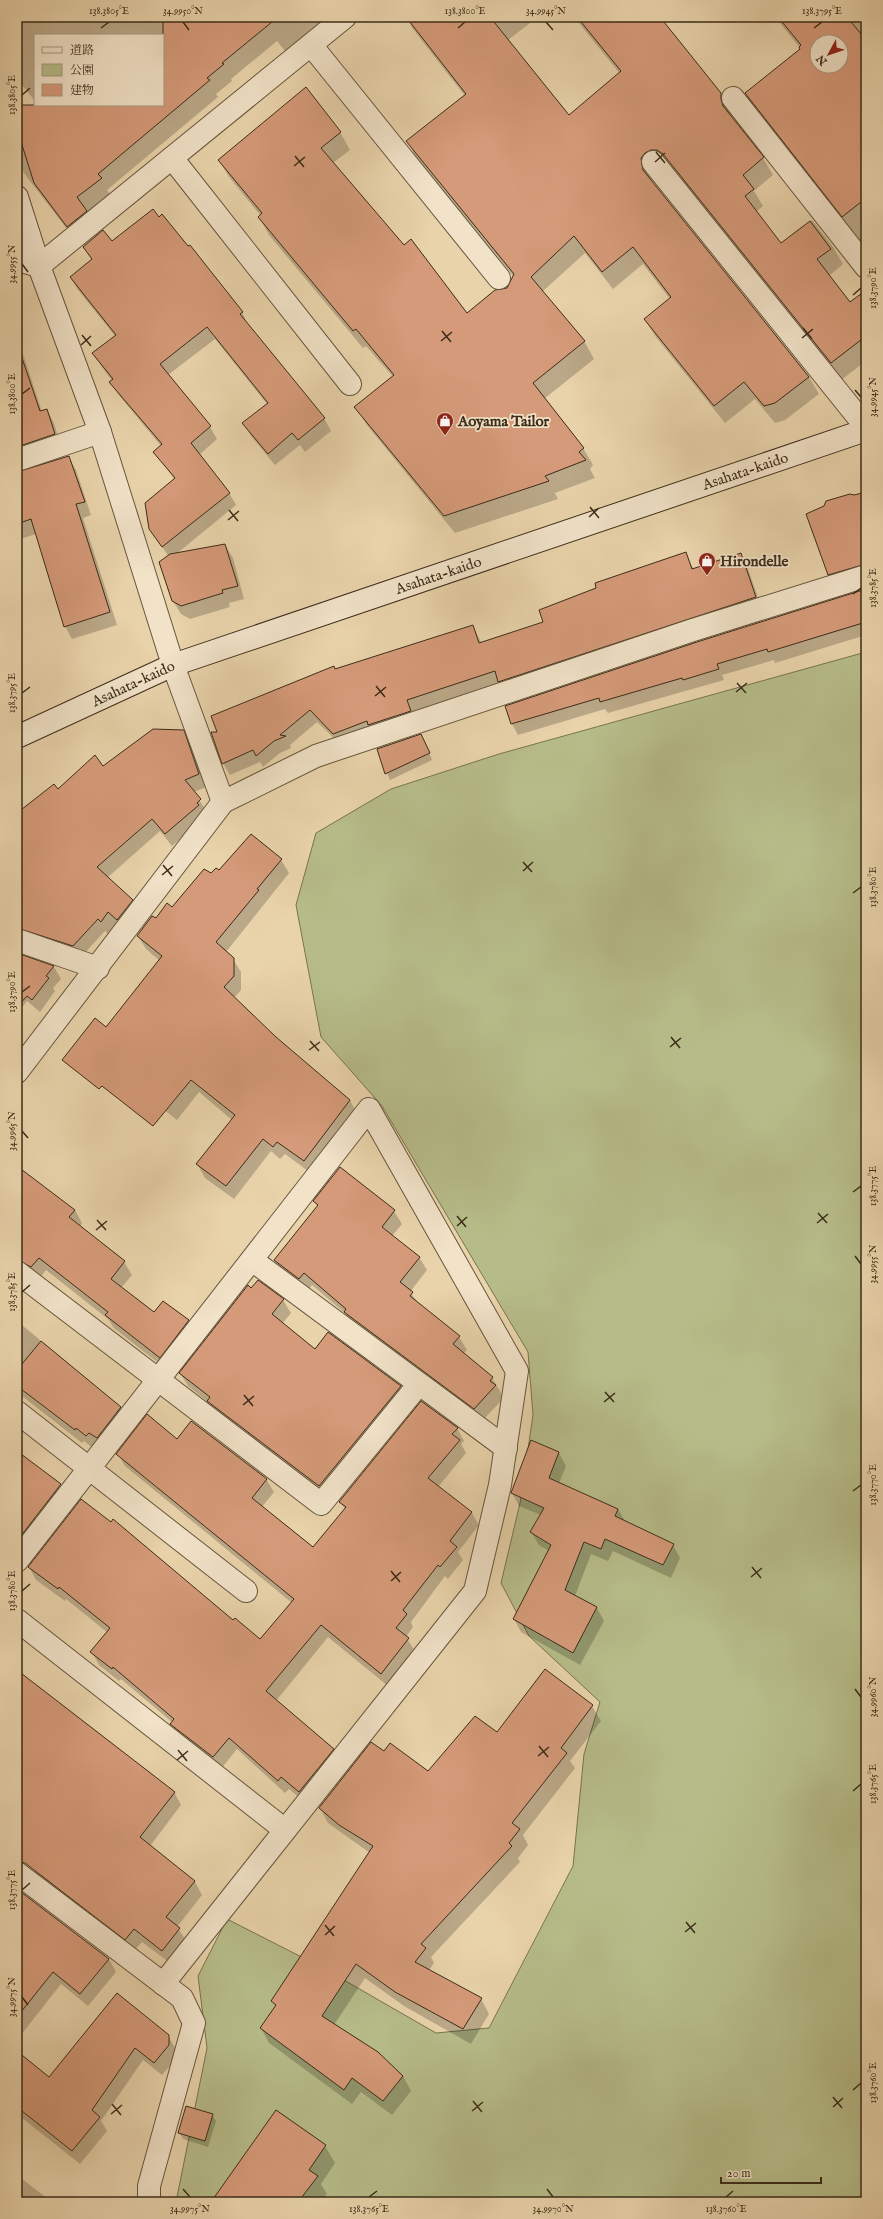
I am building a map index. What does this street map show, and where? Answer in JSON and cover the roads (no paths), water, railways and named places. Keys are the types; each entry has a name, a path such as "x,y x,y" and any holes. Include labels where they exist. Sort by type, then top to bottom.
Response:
{"street":[{"path":"39,266 345,17"},
{"path":"311,45 499,278"},
{"path":"734,98 866,267"},
{"path":"172,158 350,384"},
{"path":"654,162 866,429"},
{"path":"17,197 39,266 100,432 173,665 223,802"},
{"path":"17,260 39,266"},
{"name":"Asahata-kaido","path":"17,737 173,665 866,429"},
{"path":"17,460 100,432"},
{"path":"17,1072 98,968 223,802 316,756 693,630 866,576"},
{"path":"17,940 98,968"},
{"path":"17,1561 369,1109 517,1372 500,1484 474,1591 163,1984"},
{"path":"252,1260 506,1448"},
{"path":"17,1272 321,1504 419,1384"},
{"path":"17,1412 246,1591"},
{"path":"17,1620 285,1830"},
{"path":"17,1873 182,1998 194,2023 149,2186 149,2202"}],"place":[{"name":"Aoyama Tailor","path":"445,436"},
{"name":"Hirondelle","path":"707,576"}]}
